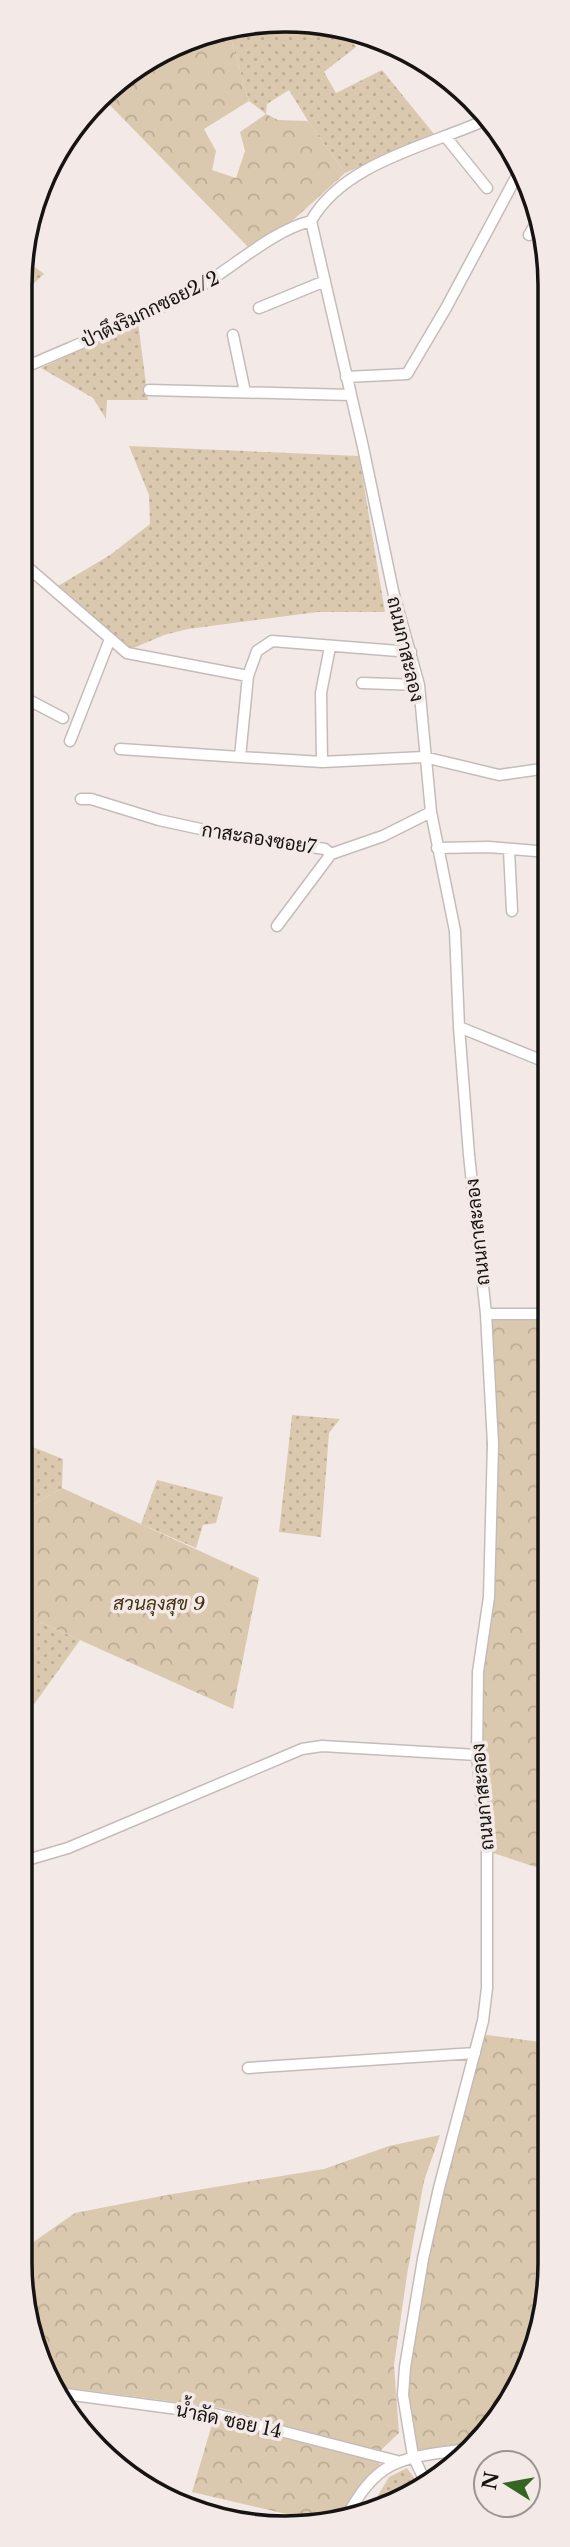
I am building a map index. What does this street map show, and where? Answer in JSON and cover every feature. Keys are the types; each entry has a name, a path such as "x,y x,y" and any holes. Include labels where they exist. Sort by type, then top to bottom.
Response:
{"street":[{"path":"311,221 326,202 358,174 479,122"},
{"path":"444,136 487,188"},
{"path":"346,377 407,374 446,308 515,179"},
{"name":"ถนนกาสะลอง","path":"311,221 393,591 419,685 431,812 455,931 459,1027 486,1314 494,1444 489,1597 478,1672 477,1755 487,1851 489,1936 484,2021 439,2188 423,2259 405,2367 403,2395 413,2456 422,2475"},
{"name":"ป่าตึงริมกกซอย2/2","path":"32,364 195,290 290,227 311,221"},
{"path":"528,235 532,228"},
{"path":"259,308 325,281"},
{"path":"233,335 245,392"},
{"path":"149,390 351,395"},
{"path":"32,572 127,653 248,676"},
{"path":"69,741 110,639"},
{"path":"240,757 248,676 257,651 272,641 411,652"},
{"path":"322,762 321,693 330,647"},
{"path":"362,683 419,685"},
{"path":"32,702 63,718"},
{"path":"120,749 322,762 424,757 499,775 538,769"},
{"name":"กาสะลองซอย7","path":"81,799 91,799 159,820 219,833 325,849 331,854 383,836 431,812"},
{"path":"437,848 489,847 538,851"},
{"path":"509,850 512,911"},
{"path":"277,926 331,854"},
{"path":"459,1027 538,1059"},
{"path":"486,1314 538,1314"},
{"path":"32,1859 68,1849 302,1749 322,1746 477,1755"},
{"path":"248,2068 475,2053"},
{"name":"น้ำลัด ซอย 14","path":"68,2394 215,2414 397,2460"},
{"path":"353,2506 369,2481 380,2470 397,2460 455,2450"}],"green space":[{"path":"268,32 302,32 350,40 356,47 324,72 336,93 382,70 434,134 345,173 289,90 267,104 266,114 249,101 232,37"},
{"path":"232,37 249,101 204,129 216,151 212,170 236,178 245,151 240,132 266,114 278,120 308,121 345,173 291,222 251,250 108,104 158,65 188,51"},
{"path":"32,265 44,274 32,285"},
{"path":"138,322 148,400 107,400 106,419 93,398 41,368"},
{"path":"129,446 359,456 385,612 318,612 188,629 164,635 129,650 58,586 110,555 150,524 149,495"},
{"path":"486,1314 538,1314 538,1868 487,1851 477,1755 487,1607"},
{"path":"292,1415 340,1419 329,1433 321,1537 279,1532"},
{"path":"32,1447 63,1459 62,1488 32,1505"},
{"path":"157,1480 223,1497 216,1523 203,1525 196,1548 141,1524"},
{"name":"สวนลุงสุข 9","path":"62,1488 259,1578 233,1709 32,1618 32,1505"},
{"path":"32,1618 80,1640 32,1707"},
{"path":"480,2034 538,2042 538,2279 530,2328 505,2389 476,2429 455,2450 413,2456 403,2395 423,2259"},
{"path":"440,2135 424,2181 394,2365 399,2433 380,2451 221,2408 64,2387 45,2343 36,2311 32,2279 32,2243 75,2213 324,2169 389,2146"},
{"path":"215,2414 379,2456 380,2470 355,2506 334,2511 293,2516 192,2492"},
{"path":"407,2468 415,2480 376,2498 389,2477"}]}
